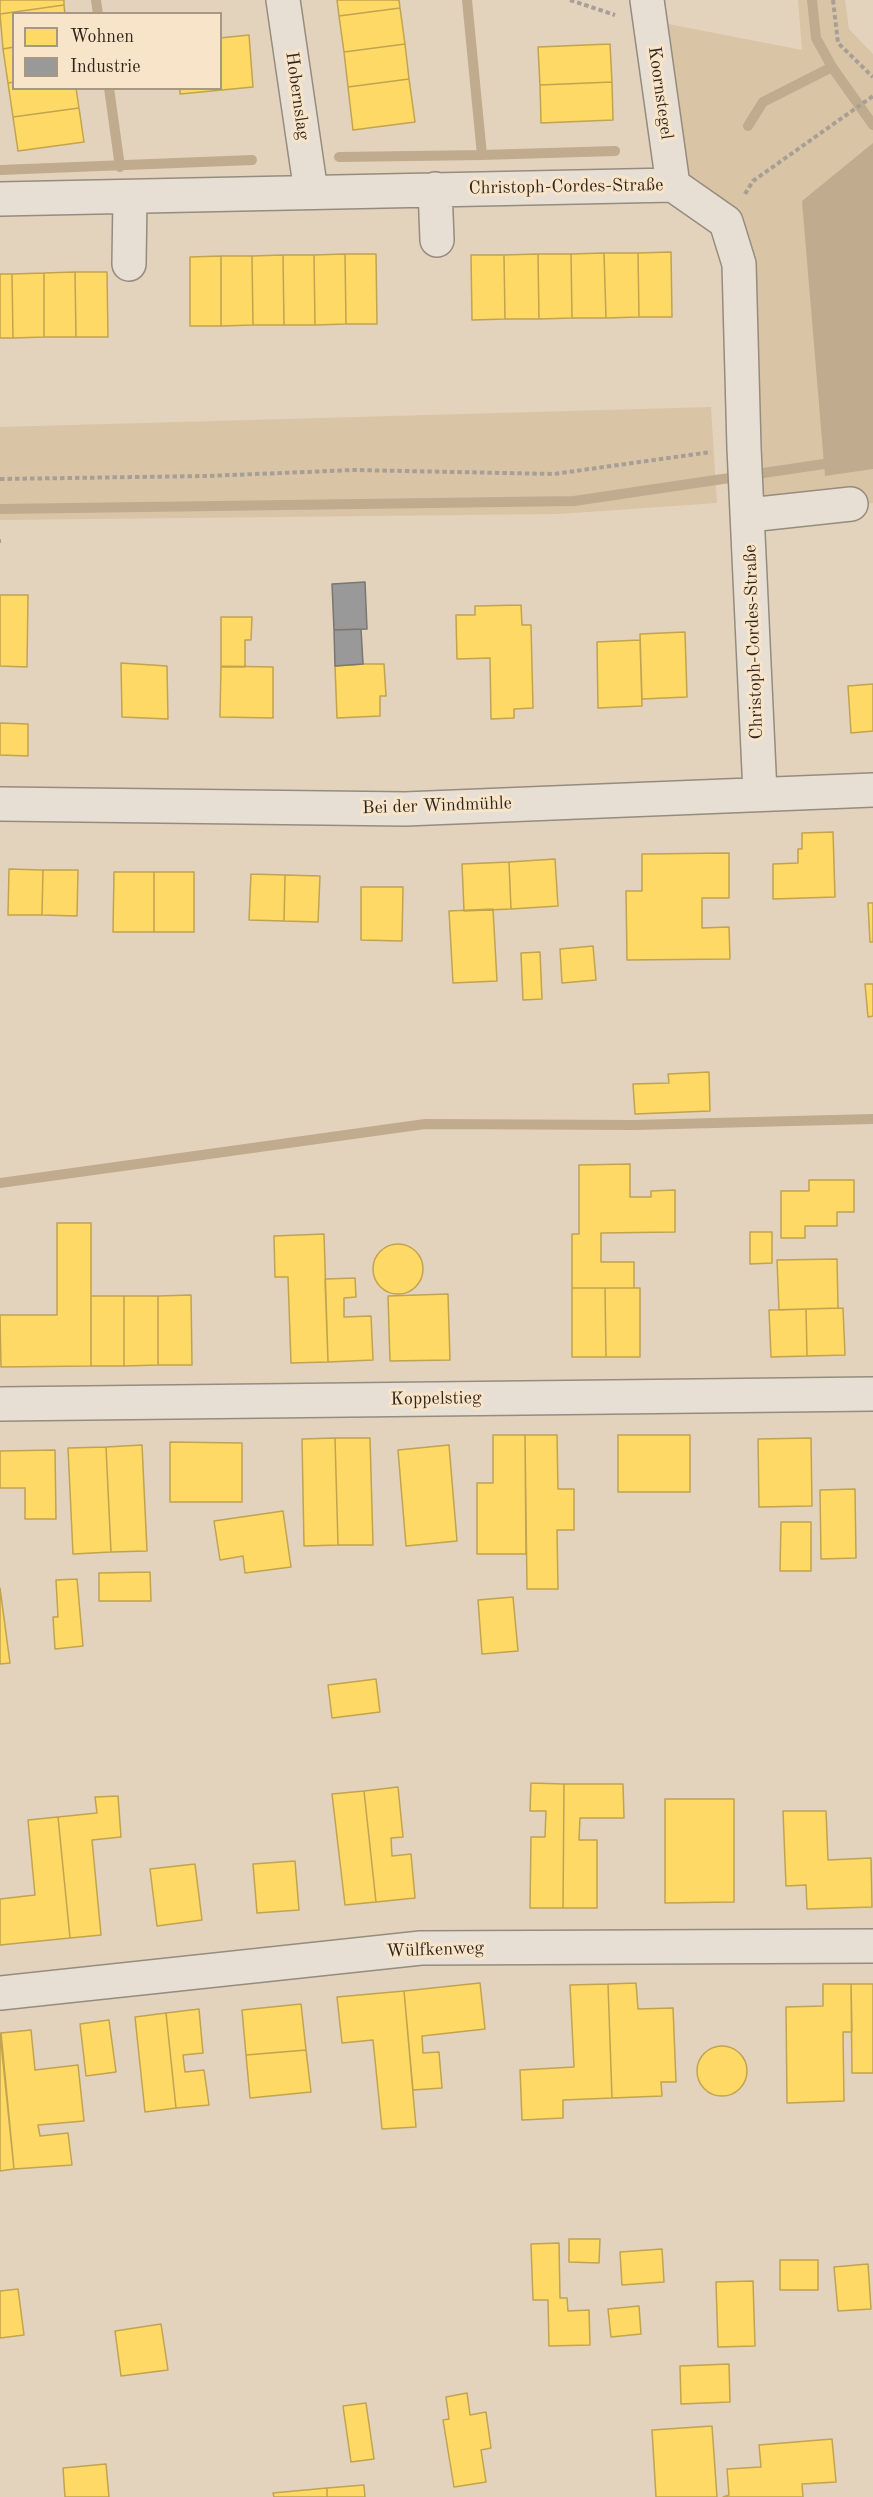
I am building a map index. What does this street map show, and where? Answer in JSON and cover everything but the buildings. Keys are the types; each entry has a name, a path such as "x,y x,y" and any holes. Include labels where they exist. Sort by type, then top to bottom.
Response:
{"street":[{"name":"Hobernslag","path":"283,0 311,192"},
{"name":"Koornstegel","path":"647,0 673,185"},
{"name":"Christoph-Cordes-Straße","path":"0,200 673,185 726,222 739,264 744,448 749,515 760,794"},
{"path":"435,189 437,240"},
{"path":"129,264 130,196"},
{"path":"749,515 851,504"},
{"name":"Bei der Windmühle","path":"0,804 405,808 873,789"},
{"name":"Koppelstieg","path":"0,1404 873,1394"},
{"name":"Wülfkenweg","path":"0,1993 421,1948 873,1946"}],"path":[{"path":"833,0 838,43 873,77"},
{"path":"726,222 753,181 873,97"},
{"path":"0,479 207,476 354,470 555,474 744,448"}],"shaded area":[{"path":"798,0 845,0 849,29 873,54 873,503 764,515 749,258 687,179 663,23 802,50"},
{"path":"873,143 873,469 825,476 802,201"},
{"path":"711,407 717,503 560,514 0,520 0,427"}],"waterway":[{"path":"96,0 98,12"},
{"path":"339,157 482,155 467,0"},
{"path":"812,0 816,38 832,67"},
{"path":"748,126 763,102 832,67 873,125"},
{"path":"109,90 120,167"},
{"path":"482,155 615,151"},
{"path":"0,170 252,160"},
{"path":"0,509 574,501 824,464"},
{"path":"0,1183 425,1124 635,1125 873,1119"}]}
